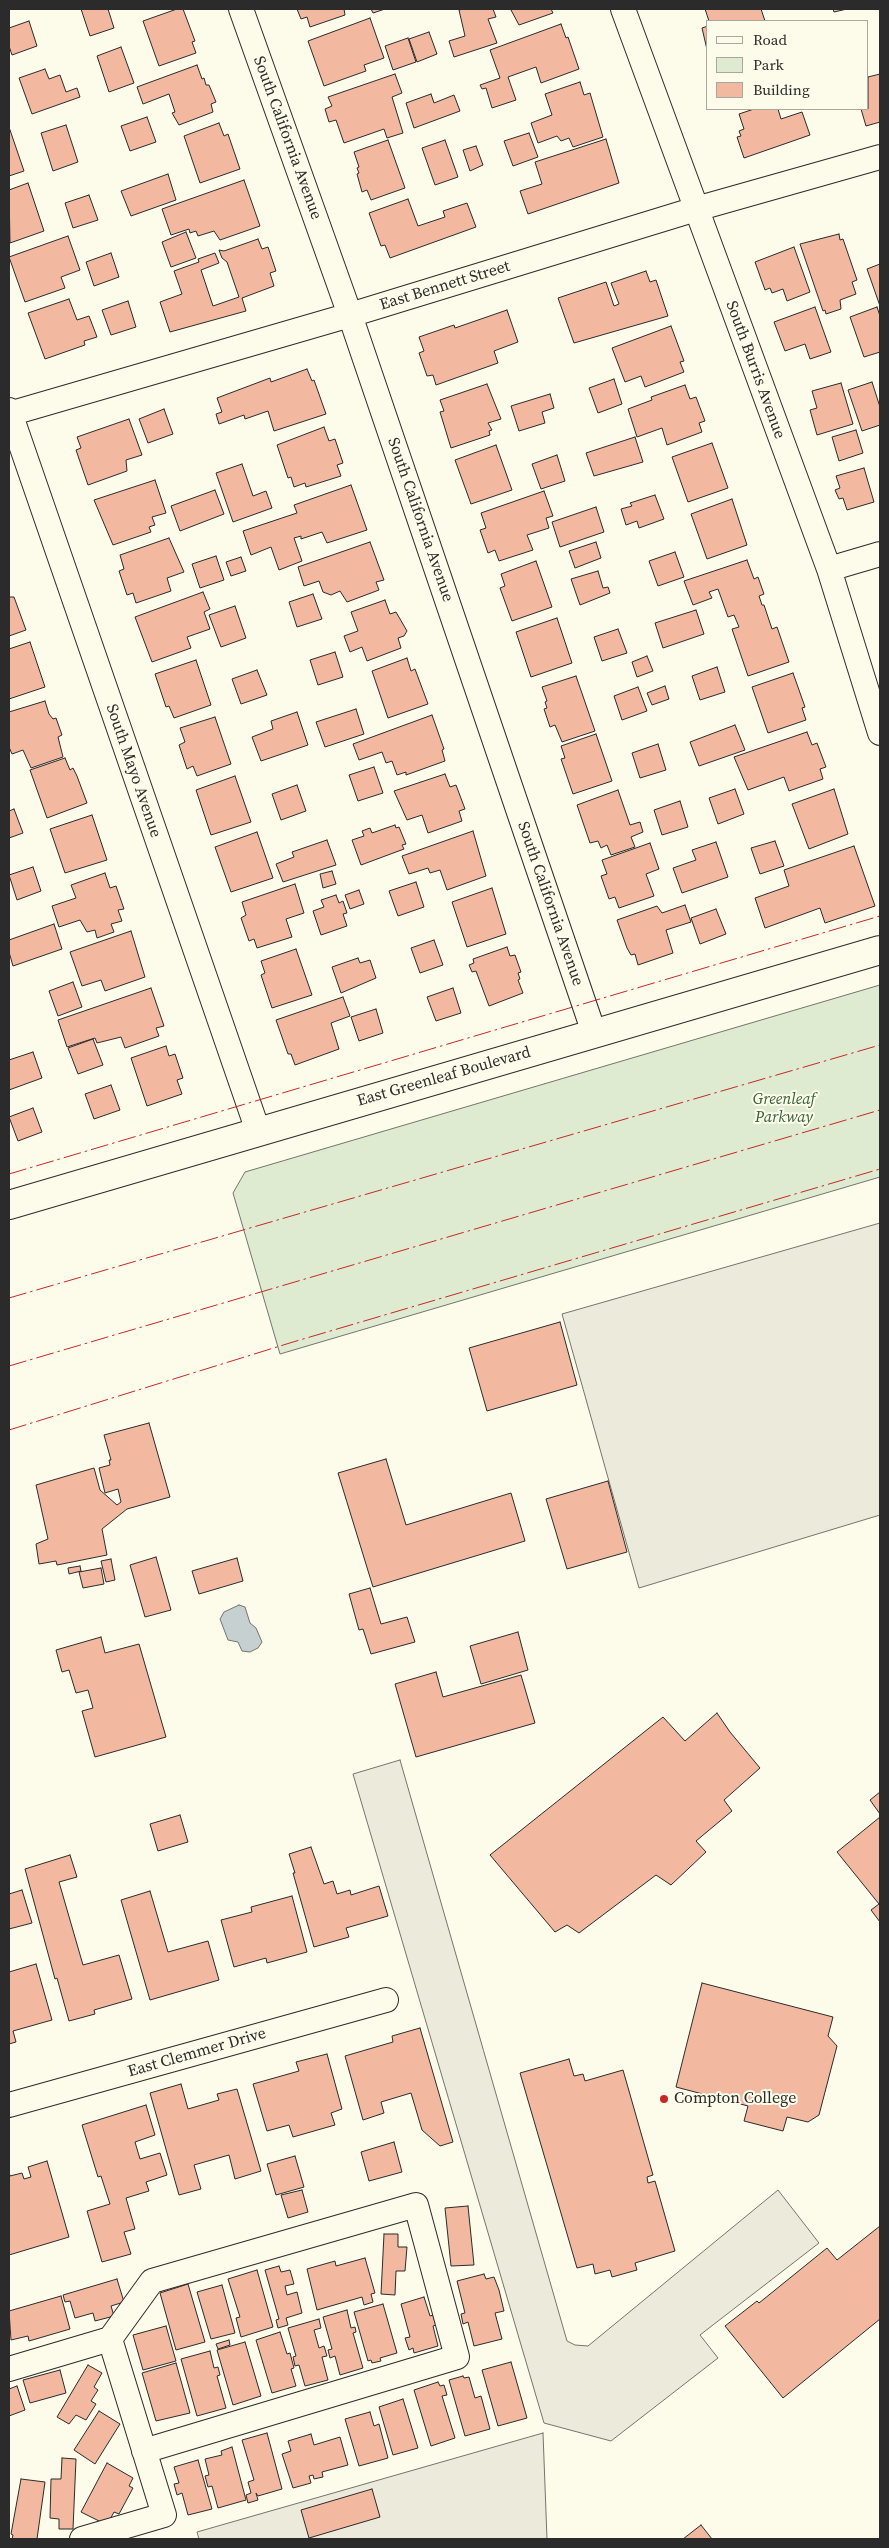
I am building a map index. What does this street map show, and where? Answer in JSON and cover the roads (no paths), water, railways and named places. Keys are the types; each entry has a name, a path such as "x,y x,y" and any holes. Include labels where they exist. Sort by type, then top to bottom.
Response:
{"street":[{"name":"South California Avenue","path":"241,9 350,315 594,1033"},
{"name":"South Burris Avenue","path":"623,9 829,569 880,734"},
{"name":"East Bennett Street","path":"9,413 350,315 696,209 880,157"},
{"name":"South Mayo Avenue","path":"9,413 258,1132"},
{"path":"829,569 880,554"},
{"name":"East Greenleaf Boulevard","path":"9,1204 880,950"},
{"name":"East Clemmer Drive","path":"9,2105 386,2000"},
{"path":"9,2368 110,2339 152,2281 416,2206 457,2357 144,2451"},
{"path":"82,2539 164,2515 110,2339"}],"place":[{"name":"Compton College","path":"664,2099"}],"park label":[{"name":"Greenleaf Parkway","path":"784,1109"}]}
